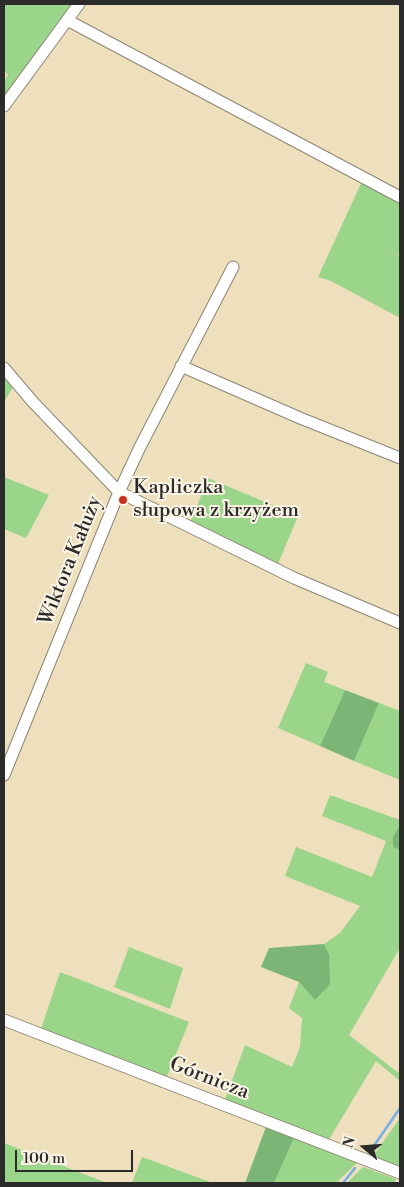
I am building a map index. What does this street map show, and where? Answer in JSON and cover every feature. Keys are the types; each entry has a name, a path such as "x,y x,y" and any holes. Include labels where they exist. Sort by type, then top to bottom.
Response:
{"street":[{"path":"4,106 79,4"},
{"path":"67,20 400,197"},
{"name":"Wiktora Kałuży","path":"4,775 119,492 232,267"},
{"path":"182,366 300,418 400,458"},
{"path":"4,368 32,401 119,492 294,578 400,623"},
{"name":"Górnicza","path":"4,1020 400,1173"}],"green space":[{"path":"4,4 72,4 4,100 4,81 8,75 4,70"},
{"path":"363,179 400,200 400,251 398,255 400,257 400,318 331,281 318,277"},
{"path":"4,372 15,384 4,402"},
{"path":"4,477 49,495 26,538 4,529"},
{"path":"208,478 298,516 278,564 188,521 192,519"},
{"path":"306,663 328,672 324,682 345,690 320,746 278,728"},
{"path":"345,690 379,703 354,761 320,746"},
{"path":"379,703 400,711 400,780 354,761"},
{"path":"330,795 400,820 393,847 400,850 400,948 349,1035 400,1074 400,1081 376,1061 328,1141 224,1102 245,1045 292,1067 300,1047 302,1018 289,1008 299,982 315,1000 329,954 324,944 340,933 360,906 285,876 296,847 372,877 386,841 322,816"},
{"path":"400,825 400,850 393,847 393,837"},
{"path":"324,944 329,954 330,984 315,1000 299,982 261,967 269,948"},
{"path":"129,947 183,968 170,1009 114,987"},
{"path":"60,972 189,1022 166,1079 41,1029"},
{"path":"400,1118 400,1170 371,1159"},
{"path":"266,1127 294,1138 274,1183 245,1183"},
{"path":"294,1138 358,1162 336,1183 274,1183"},
{"path":"4,1143 107,1183 4,1183"},
{"path":"142,1157 213,1183 132,1183"},
{"path":"363,1167 396,1179 394,1183 347,1183"}],"waterway":[{"path":"371,1150 400,1108"},
{"path":"343,1183 355,1168"}],"place":[{"name":"Kapliczka słupowa z krzyżem","path":"123,500"}]}
